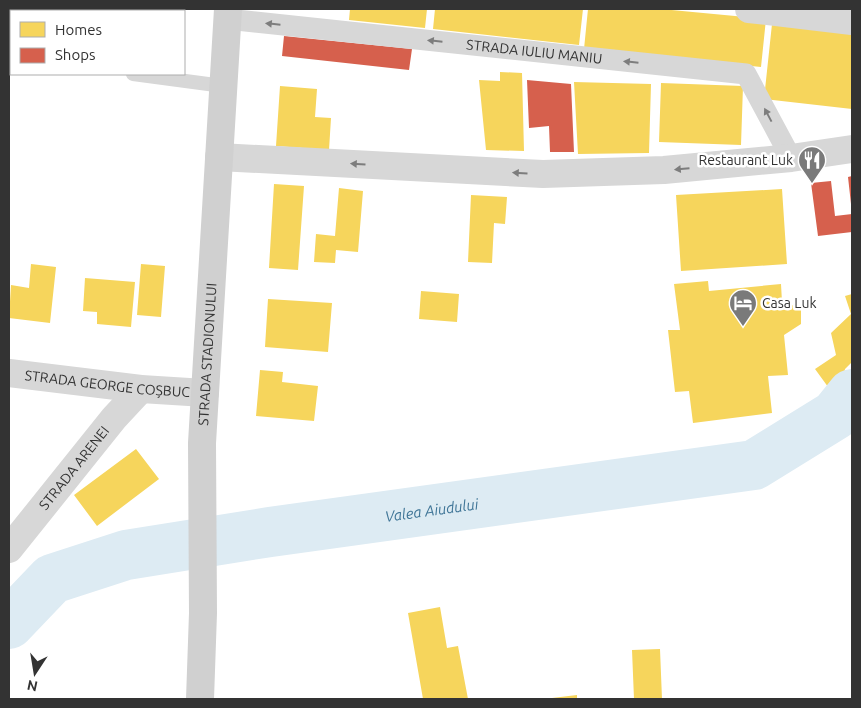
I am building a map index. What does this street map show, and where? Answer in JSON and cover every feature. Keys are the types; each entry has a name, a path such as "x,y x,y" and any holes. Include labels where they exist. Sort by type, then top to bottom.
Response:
{"main road":[{"name":"STRADA STADIONULUI","path":"200,699 203,613 202,443 228,14"}],"street":[{"path":"749,9 852,21"},
{"name":"STRADA IULIU MANIU","path":"228,14 746,74 791,158"},
{"path":"219,157 543,174 664,170 791,158 852,149"},
{"name":"STRADA GEORGE COȘBUC","path":"9,373 141,388 205,393"},
{"name":"STRADA ARENEI","path":"9,549 114,418 141,388"}],"lane":[{"path":"140,75 223,86"}],"building: Homes":[{"path":"9,9 15,9 10,10 9,49"},
{"path":"137,9 176,9 176,10"},
{"path":"350,9 427,9 425,28 349,20"},
{"path":"435,9 583,9 579,45 433,29"},
{"path":"588,9 661,9 766,19 761,67 584,49"},
{"path":"772,24 852,33 852,109 764,99"},
{"path":"500,72 522,73 524,151 486,150 479,80 500,81"},
{"path":"574,82 651,84 649,153 578,154"},
{"path":"661,83 743,86 741,145 659,142"},
{"path":"280,86 317,89 315,117 331,118 329,150 276,146"},
{"path":"274,184 304,186 298,270 269,268"},
{"path":"339,188 363,191 358,252 336,250 335,263 314,262 316,234 335,236"},
{"path":"782,189 787,264 681,271 676,195"},
{"path":"471,195 507,197 505,224 494,223 492,263 468,262"},
{"path":"31,264 56,267 50,323 9,318 11,285 29,288"},
{"path":"141,264 165,266 161,317 137,315"},
{"path":"85,278 135,282 131,327 97,324 97,312 83,311"},
{"path":"708,281 709,291 781,284 782,302 801,308 801,324 784,335 788,375 768,376 772,413 693,423 689,391 675,392 668,330 680,330 674,284"},
{"path":"421,291 459,294 457,322 419,319"},
{"path":"852,294 852,362 845,369 840,391 831,391 815,369 836,355 831,333 851,314 845,296"},
{"path":"268,299 332,303 328,352 265,347"},
{"path":"260,370 283,372 282,382 318,386 314,421 256,416"},
{"path":"136,449 159,479 97,526 74,495"},
{"path":"440,607 447,648 458,646 468,699 423,699 408,613"},
{"path":"660,649 662,699 634,699 632,650"},
{"path":"577,695 577,699 552,699 552,698"}],"building: Shops":[{"path":"284,36 412,49 409,70 282,56"},
{"path":"527,80 571,84 574,152 550,152 549,126 529,128"},
{"path":"852,176 852,203 851,204 848,177"},
{"path":"831,181 835,216 852,214 852,232 818,236 811,183"}],"waterway":[{"name":"Valea Aiudului","path":"9,624 52,579 126,555 270,532 754,465 835,415 852,394"}],"place":[{"name":"Restaurant Luk","path":"812,184"},
{"name":"Casa Luk","path":"743,327"}]}
